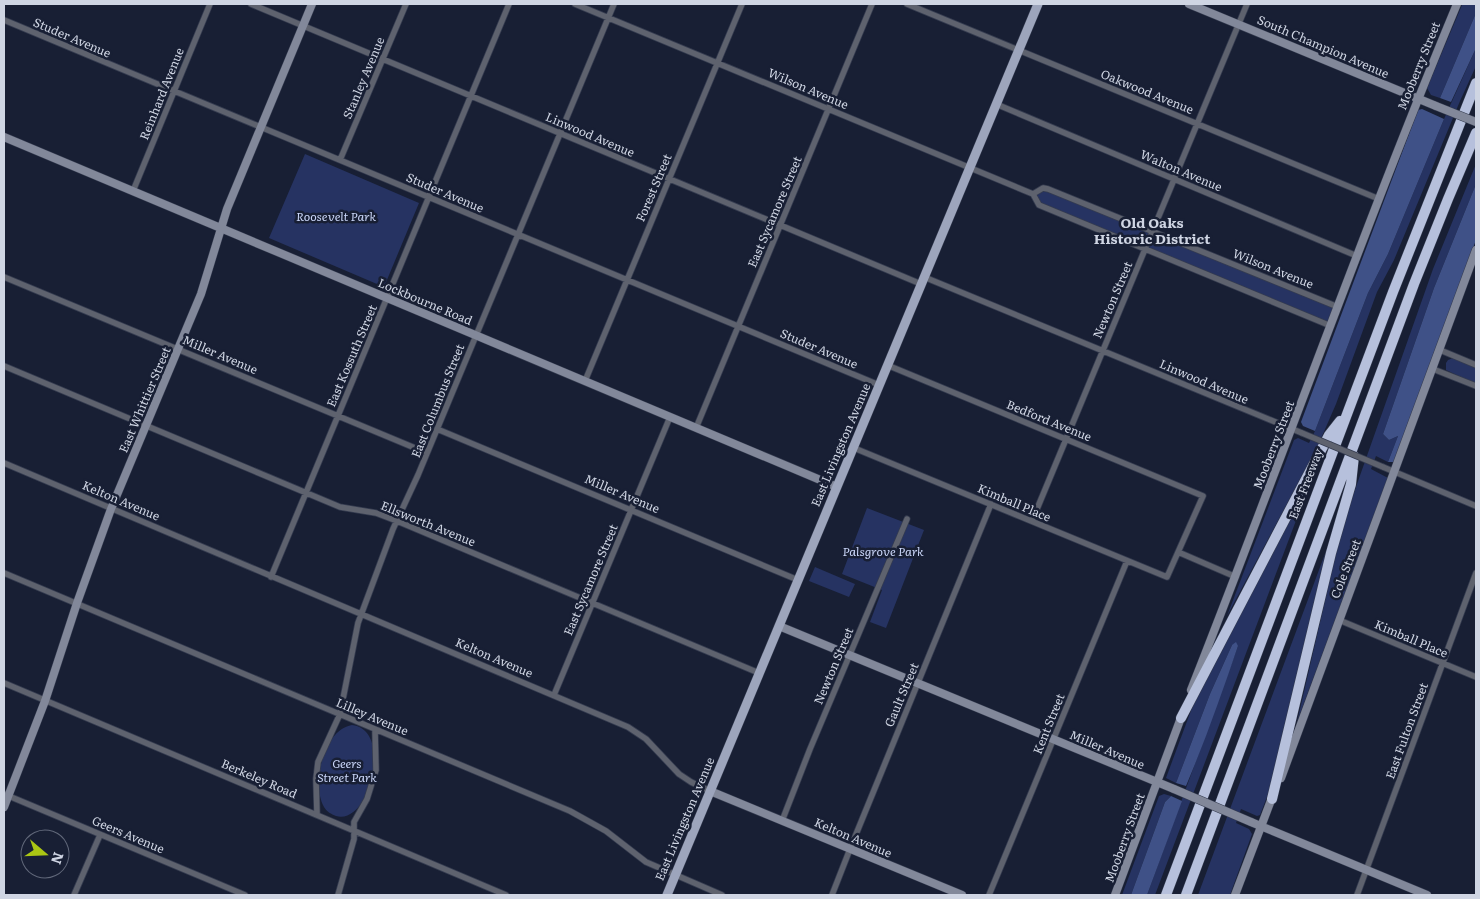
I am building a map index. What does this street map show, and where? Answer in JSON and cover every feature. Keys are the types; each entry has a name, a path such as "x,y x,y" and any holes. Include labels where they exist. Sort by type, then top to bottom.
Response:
{"highway":[{"name":"East Freeway","path":"1166,895 1399,274 1476,83"},
{"path":"1186,895 1414,284 1476,133"},
{"path":"1181,718 1329,434 1346,415"},
{"path":"1272,799 1331,553 1351,484 1356,440"}],"main road":[{"name":"East Livingston Avenue","path":"667,895 1038,4"}],"street":[{"name":"Reinhard Avenue","path":"133,191 210,4"},
{"name":"Linwood Avenue","path":"251,4 780,225 1103,350 1476,506"},
{"name":"East Whittier Street","path":"4,806 6,795 45,701 111,509 201,294 226,209 312,4"},
{"name":"Stanley Avenue","path":"340,160 406,4"},
{"name":"East Kossuth Street","path":"272,576 509,4"},
{"name":"Wilson Avenue","path":"575,4 1033,194 1039,206 1331,326"},
{"name":"East Columbus Street","path":"316,814 318,762 324,745 333,731 340,714 350,657 361,614 397,521 614,4"},
{"name":"Forest Street","path":"585,381 742,4"},
{"name":"East Sycamore Street","path":"696,428 872,4"},
{"name":"Oakwood Avenue","path":"907,4 1379,199"},
{"name":"South Champion Avenue","path":"1189,4 1476,122"},
{"name":"Newton Street","path":"1032,521 1247,4"},
{"name":"Mooberry Street","path":"1115,895 1379,199 1457,4"},
{"name":"Studer Avenue","path":"4,20 879,385"},
{"name":"Walton Avenue","path":"996,104 1358,256"},
{"name":"Lockbourne Road","path":"4,137 837,486"},
{"name":"Wilson Avenue","path":"1033,194 1043,188 1048,189 1338,307"},
{"name":"Cole Street","path":"1235,895 1476,250"},
{"name":"Miller Avenue","path":"4,277 426,454"},
{"path":"1440,350 1476,365"},
{"name":"Bedford Avenue","path":"888,365 1203,496 1178,552"},
{"name":"Ellsworth Avenue","path":"4,366 340,507 376,513 397,521 759,673"},
{"path":"1433,368 1476,386"},
{"name":"East Sycamore Street","path":"554,696 670,417"},
{"name":"Miller Avenue","path":"437,429 798,580"},
{"name":"Kimball Place","path":"854,448 1167,576 1178,552"},
{"name":"Kelton Avenue","path":"4,463 628,727 646,739 675,771 691,782 962,895"},
{"name":"Gault Street","path":"832,895 991,504"},
{"name":"Newton Street","path":"782,821 810,749 907,519"},
{"path":"1178,552 1236,577"},
{"name":"Kent Street","path":"989,895 1127,560"},
{"name":"Lilley Avenue","path":"4,573 585,818 606,831 646,862 722,895"},
{"name":"East Fulton Street","path":"1356,895 1476,573"},
{"name":"Kimball Place","path":"1339,620 1476,677"},
{"name":"Miller Avenue","path":"779,626 1427,895"},
{"name":"Berkeley Road","path":"4,683 506,895"},
{"path":"338,895 354,839 354,822 373,785 376,770 375,729"},
{"name":"Geers Avenue","path":"6,795 245,895"},
{"path":"74,895 100,834"}],"green space":[{"path":"1464,4 1476,4 1476,13 1440,98 1431,95 1427,88"},
{"path":"1476,48 1476,66 1394,260 1377,292 1336,404 1316,450 1227,616 1294,440 1298,438 1309,443 1315,431 1368,293 1388,254 1444,119"},
{"name":"Roosevelt Park","path":"305,154 419,203 384,287 269,238"},
{"path":"1476,164 1476,184 1434,288 1383,434 1389,440 1398,436 1388,462 1376,456 1371,469 1388,478 1297,722 1338,544 1351,501 1433,269"},
{"path":"1043,189 1336,307 1329,324 1038,204 1035,199 1037,192"},
{"path":"1453,358 1476,368 1476,384 1446,370 1446,363"},
{"path":"1303,493 1306,494 1155,895 1147,895 1238,646 1232,645 1210,694 1176,783 1166,778 1196,697"},
{"name":"Palsgrove Park","path":"867,508 924,530 886,628 870,622 882,590 842,574"},
{"path":"1332,535 1270,789 1260,815 1257,816 1241,809 1236,823 1249,829 1252,834 1230,895 1198,895"},
{"path":"815,567 855,584 849,597 809,581"},
{"name":"Geers Street Park","path":"352,725 365,731 372,743 374,759 372,776 367,793 359,807 348,815 336,816 326,810 320,797 319,785 322,759 334,737 342,729"},
{"path":"1164,794 1171,796 1165,802 1131,895 1122,895 1159,796"}],"shaded area":[{"path":"1476,13 1476,48 1451,102 1440,98"},
{"path":"1422,109 1444,119 1388,254 1368,293 1315,431 1303,426 1301,422 1418,110"},
{"path":"1476,184 1476,240 1394,462 1388,462 1398,436 1389,440 1383,434 1434,288"},
{"path":"1236,642 1238,646 1232,664 1186,786 1176,783 1210,694 1232,645"},
{"path":"1171,796 1182,801 1147,895 1131,895 1165,802"}],"district":[{"name":"Old Oaks Historic District","path":"1152,232"}]}
